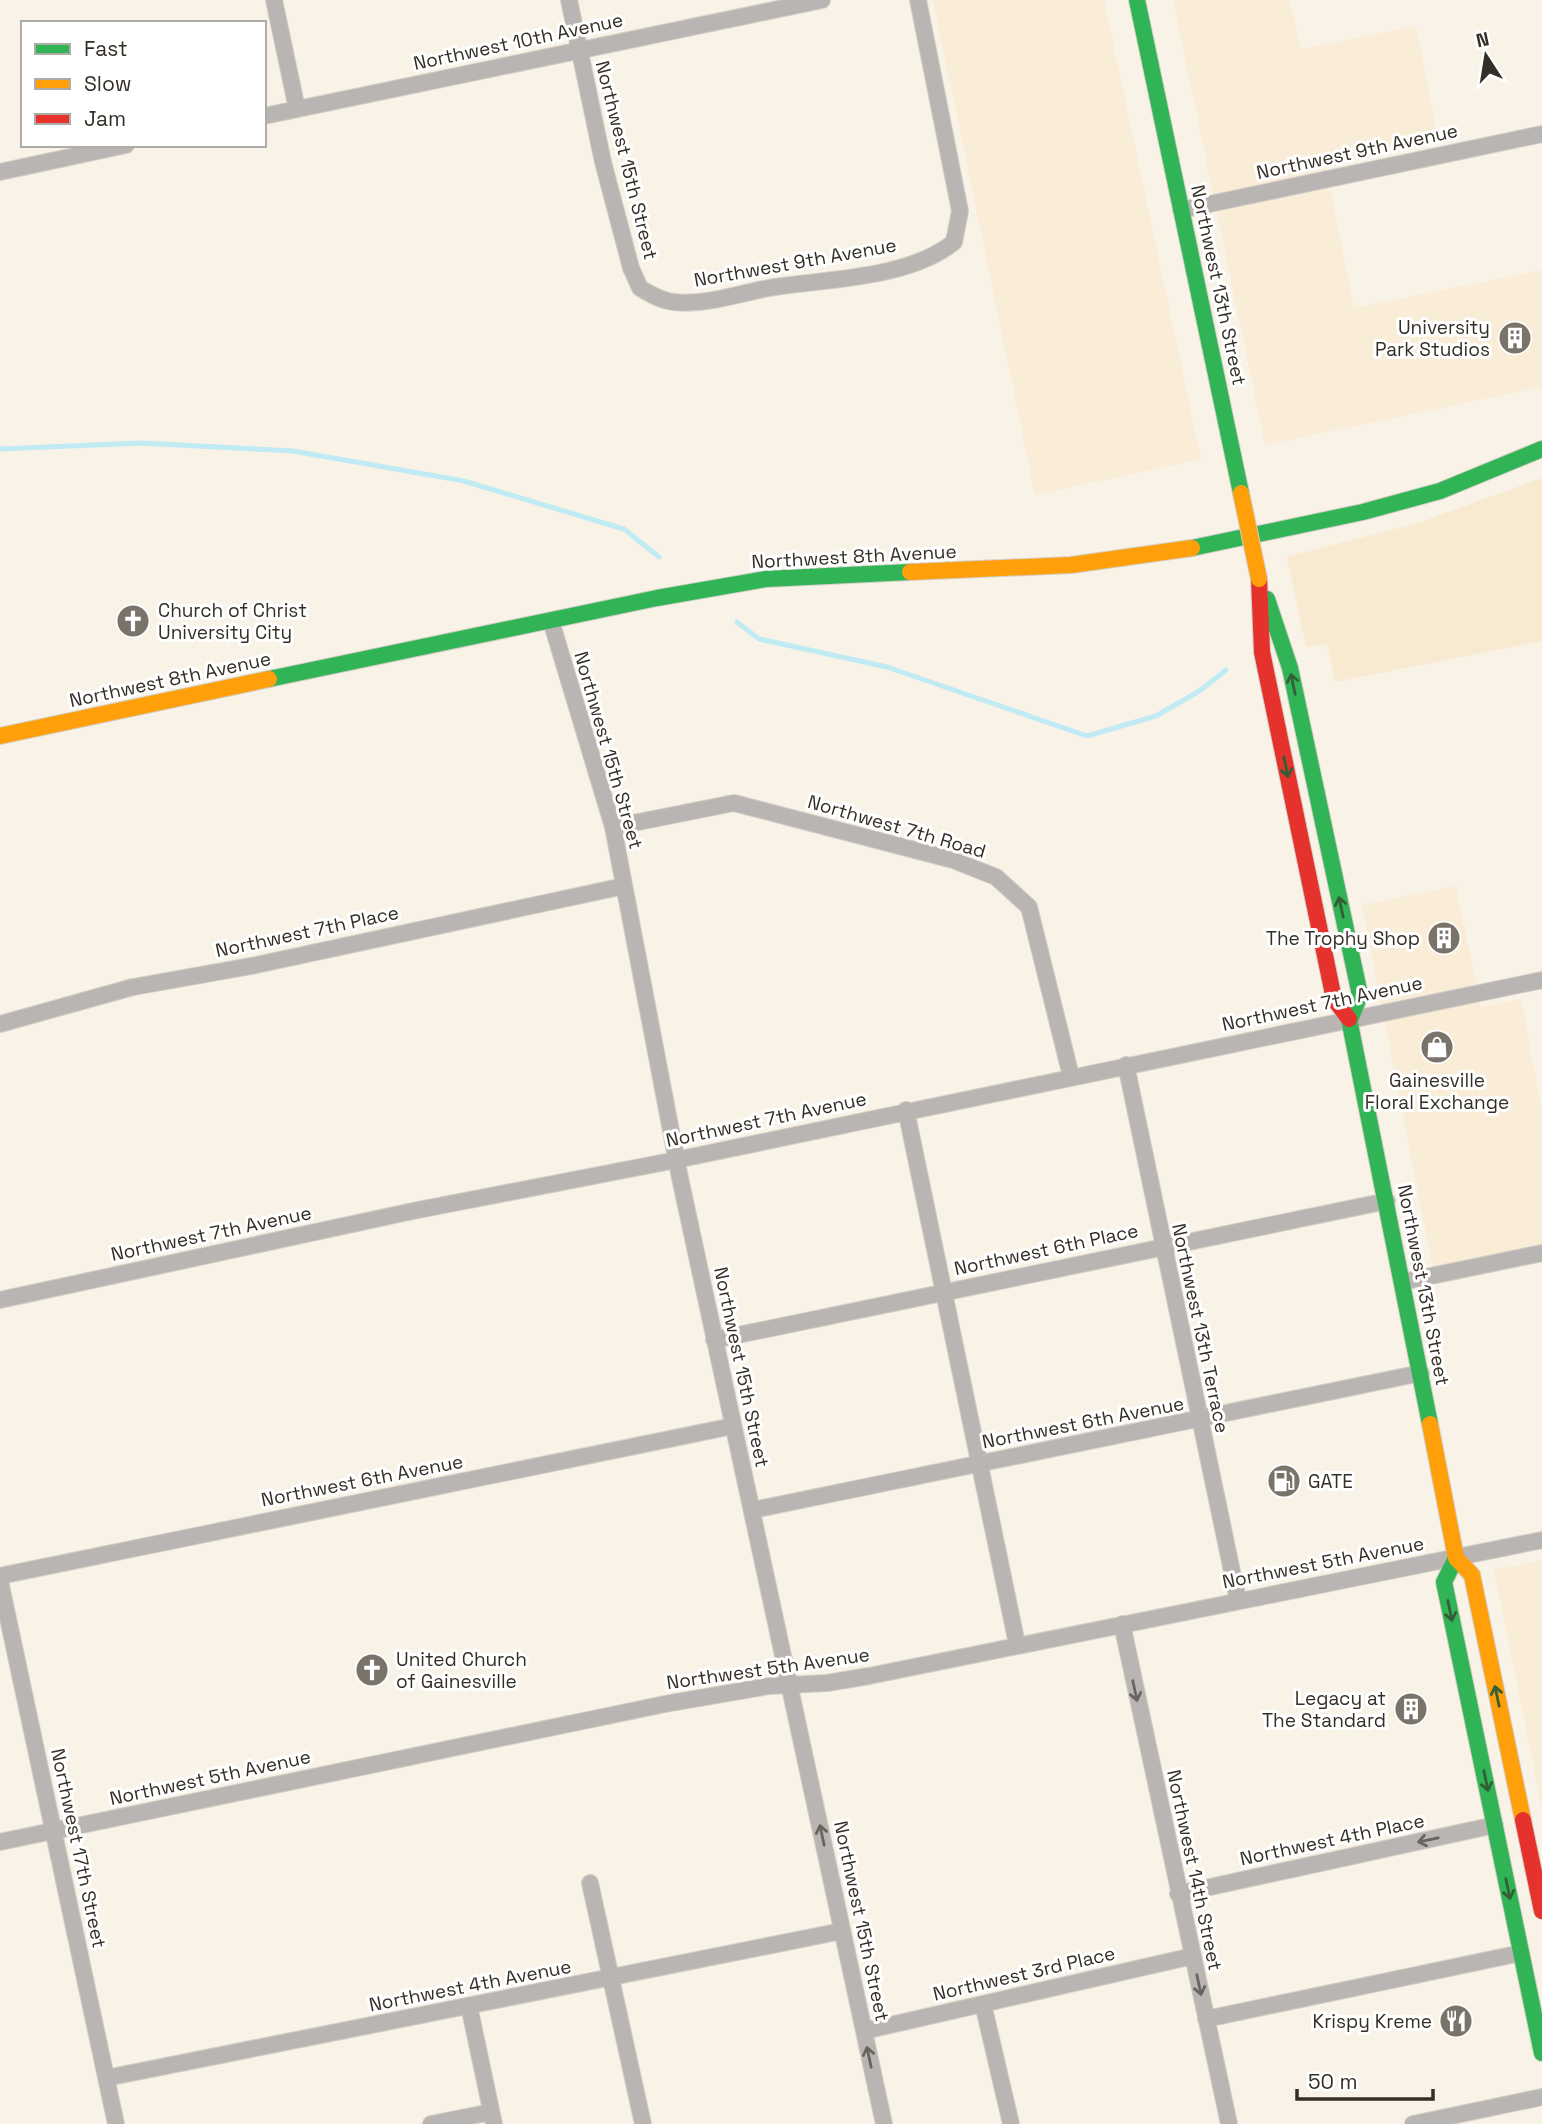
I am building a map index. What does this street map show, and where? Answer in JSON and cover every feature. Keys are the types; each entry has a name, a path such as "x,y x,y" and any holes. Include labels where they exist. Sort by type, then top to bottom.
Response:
{"main road":[{"name":"Northwest 13th Street","path":"1137,0 1259,579 1285,648 1360,995 1350,1020"},
{"name":"Northwest 8th Avenue","path":"0,736 766,579 1070,565 1207,546 1363,512 1427,494 1542,449"},
{"name":"Northwest 13th Street","path":"1259,579 1262,652 1334,999 1350,1020 1456,1558 1472,1575 1541,1903"},
{"name":"Northwest 13th Street","path":"1456,1558 1444,1582 1542,2053"}],"street":[{"path":"274,0 297,108"},
{"name":"Northwest 15th Street","path":"569,0 606,174 631,268 640,288"},
{"name":"Northwest 10th Avenue","path":"266,116 822,0"},
{"name":"Northwest 9th Avenue","path":"640,288 673,302 700,301 840,279 905,265 940,254 954,242 960,211 918,0"},
{"name":"Northwest 9th Avenue","path":"1181,210 1542,134"},
{"path":"0,172 117,147"},
{"name":"Northwest 15th Street","path":"551,621 613,827 676,1160 884,2124"},
{"name":"Northwest 7th Road","path":"613,827 734,803 953,860 996,877 1030,906 1070,1076"},
{"name":"Northwest 7th Place","path":"0,1024 132,987 256,965 624,886"},
{"name":"Northwest 7th Avenue","path":"0,1300 413,1211 676,1160 906,1110 1542,980"},
{"name":"Northwest 13th Terrace","path":"1126,1065 1238,1600"},
{"path":"906,1110 1017,1644"},
{"name":"Northwest 6th Place","path":"714,1340 1387,1201"},
{"path":"1402,1282 1542,1253"},
{"name":"Northwest 6th Avenue","path":"753,1510 1420,1373"},
{"name":"Northwest 6th Avenue","path":"0,1578 733,1426"},
{"name":"Northwest 5th Avenue","path":"0,1842 652,1707 791,1685 869,1676 1542,1540"},
{"name":"Northwest 17th Street","path":"0,1578 116,2124"},
{"name":"Northwest 14th Street","path":"1122,1624 1229,2124"},
{"name":"Northwest 4th Place","path":"1178,1894 1495,1825"},
{"path":"590,1883 643,2124"},
{"name":"Northwest 4th Avenue","path":"106,2078 842,1931"},
{"path":"1206,2019 1521,1953"},
{"name":"Northwest 3rd Place","path":"864,2031 1193,1956"},
{"path":"983,2004 1011,2124"},
{"path":"432,2124 493,2118 470,2006"},
{"path":"1413,2124 1542,2096"}],"shaded area":[{"path":"933,0 1104,0 1201,459 1035,495"},
{"path":"1173,0 1290,0 1301,49 1416,26 1438,139 1325,163 1354,308 1542,270 1542,387 1265,445"},
{"path":"1542,478 1542,641 1335,682 1327,644 1306,647 1287,557 1421,522"},
{"path":"1456,886 1481,1007 1521,999 1542,1111 1542,1262 1436,1284 1362,905"},
{"path":"1542,1560 1542,1809 1494,1570"}],"waterway":[{"path":"0,449 141,443 293,451 464,481 624,529 659,557"},
{"path":"737,622 759,639 887,667 1087,736 1156,716 1201,690 1226,670"}],"traffic: fast":[{"path":"1137,0 1241,493"},
{"path":"1192,548 1363,512 1440,491 1542,449"},
{"path":"269,679 657,598 766,579 910,572"},
{"path":"1267,599 1290,668 1360,995 1350,1020"},
{"path":"1349,1019 1430,1424"},
{"path":"1456,1558 1444,1582 1542,2053"}],"traffic: slow":[{"path":"1241,493 1259,579"},
{"path":"910,572 1071,565 1192,548"},
{"path":"0,736 269,679"},
{"path":"1430,1424 1456,1558 1472,1575 1523,1820"}],"traffic: jam":[{"path":"1259,579 1262,652 1334,999 1349,1019"},
{"path":"1523,1820 1542,1911"}],"place":[{"name":"University Park Studios","path":"1515,338"},
{"name":"Church of Christ University City","path":"133,621"},
{"name":"The Trophy Shop","path":"1444,938"},
{"name":"Gainesville Floral Exchange","path":"1437,1047"},
{"name":"GATE","path":"1284,1481"},
{"name":"United Church of Gainesville","path":"372,1670"},
{"name":"Legacy at The Standard","path":"1411,1709"},
{"name":"Krispy Kreme","path":"1456,2021"}]}
